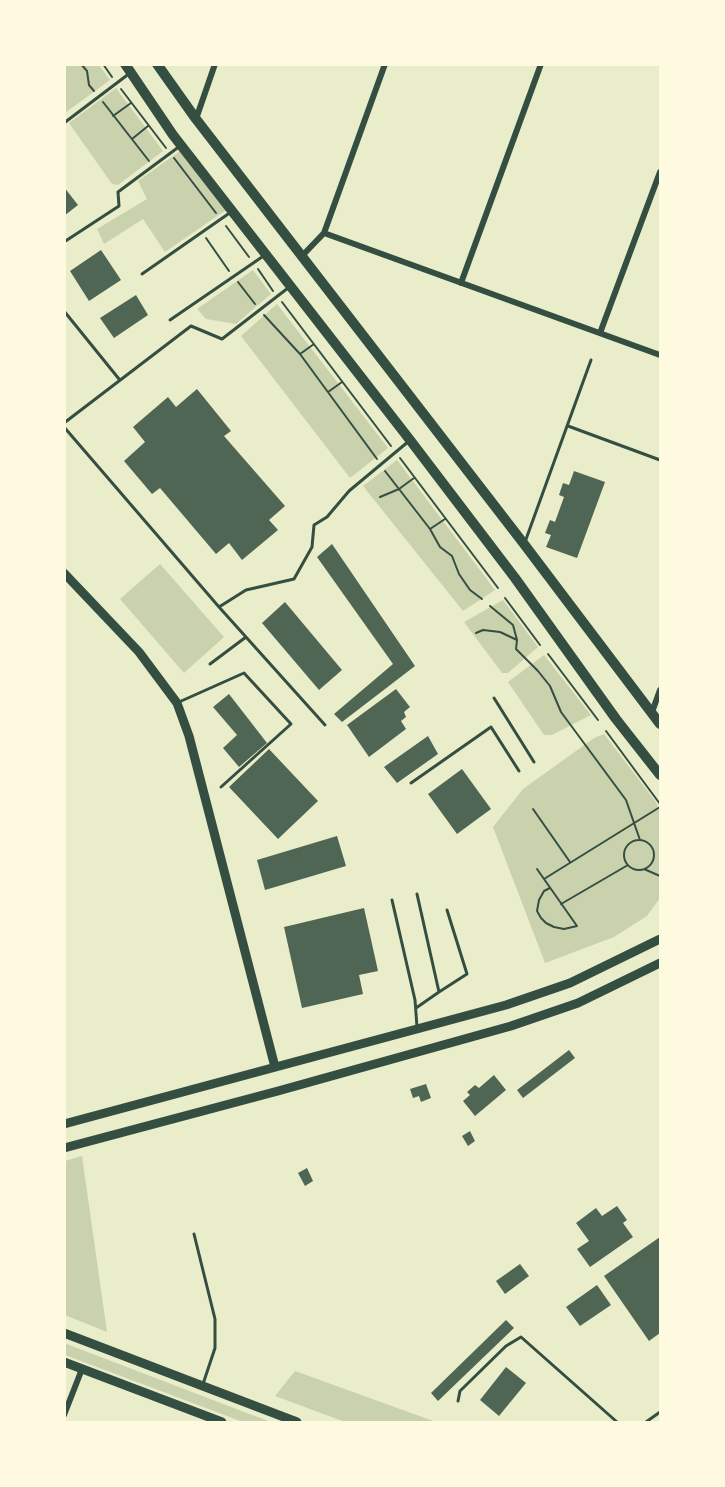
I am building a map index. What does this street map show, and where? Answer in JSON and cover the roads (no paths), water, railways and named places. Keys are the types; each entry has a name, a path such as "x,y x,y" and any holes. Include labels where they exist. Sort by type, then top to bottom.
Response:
{"main road":[{"path":"157,64 195,119 524,544 660,724"},
{"path":"128,68 182,145 515,578 616,719 660,775"},
{"path":"64,573 139,652 177,703 189,736 275,1067"},
{"path":"648,944 660,930"},
{"path":"64,1124 506,1005 570,983 660,939"},
{"path":"64,1148 511,1026 578,1003 660,963"},
{"path":"64,1333 297,1422"},
{"path":"64,1362 222,1422"}],"street":[{"path":"195,119 215,64"},
{"path":"302,256 324,233 385,64"},
{"path":"461,283 541,64"},
{"path":"600,333 660,172"},
{"path":"324,233 660,355"},
{"path":"652,712 660,690"},
{"path":"64,1414 82,1369"}],"lane":[{"path":"64,123 128,68"},
{"path":"64,242 119,206 118,192 182,145"},
{"path":"142,274 232,211"},
{"path":"170,320 265,255"},
{"path":"290,287 222,339 191,326 119,379 64,425 219,607 324,725"},
{"path":"64,311 119,379"},
{"path":"524,544 591,360"},
{"path":"568,426 660,459"},
{"path":"219,607 246,590 294,579 312,547 314,525 327,518 349,491 410,440"},
{"path":"210,664 246,637"},
{"path":"177,703 244,673 291,724 220,787"},
{"path":"494,698 534,762"},
{"path":"411,783 491,727 519,771"},
{"path":"417,894 439,992"},
{"path":"392,900 416,1008 417,1029"},
{"path":"416,1008 467,974 447,910"},
{"path":"194,1234 215,1319 215,1348 202,1386"},
{"path":"458,1401 460,1391 506,1346 521,1338 617,1422"},
{"path":"646,1422 660,1412"}]}
